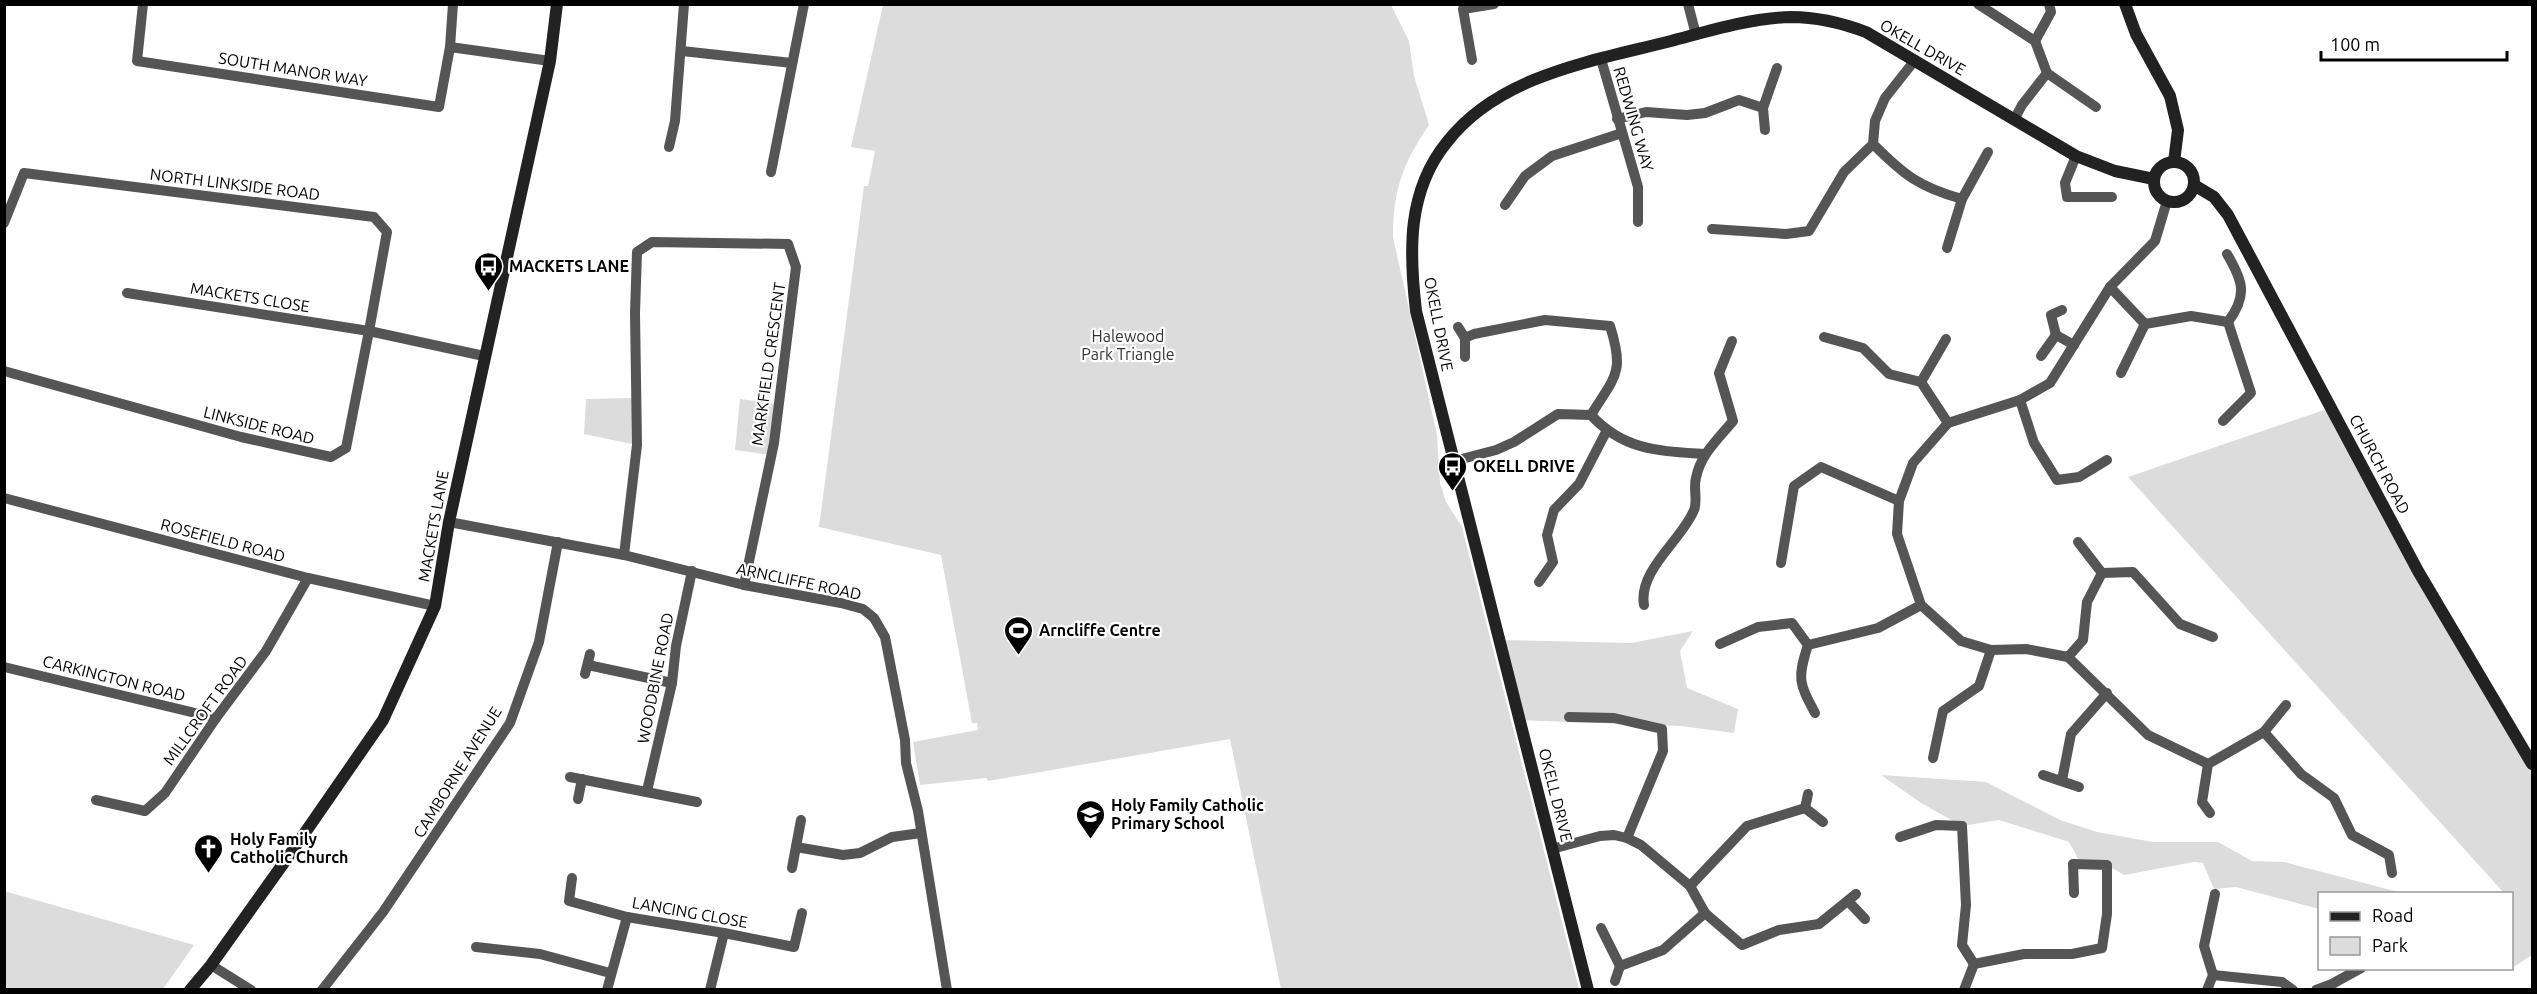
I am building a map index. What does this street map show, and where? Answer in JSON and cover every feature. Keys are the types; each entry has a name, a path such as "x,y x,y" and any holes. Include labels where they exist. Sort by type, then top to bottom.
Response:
{"street":[{"name":"SOUTH MANOR WAY","path":"143,4 137,61 439,107 450,47"},
{"path":"453,4 450,47 550,61"},
{"name":"MACKETS LANE","path":"190,990 211,964 383,720 435,606 449,522 484,356 550,61 558,4"},
{"path":"669,147 675,121 684,4"},
{"path":"771,172 804,4"},
{"path":"1472,60 1460,7 1494,4"},
{"path":"1688,4 1696,35"},
{"path":"1978,4 2035,41 2047,73 2096,107"},
{"path":"2035,41 2051,12 2049,4"},
{"path":"2125,4 2136,34 2170,96 2178,129 2174,162"},
{"name":"OKELL DRIVE","path":"1588,990 1424,345 1412,278 1412,227 1423,184 1446,142 1477,111 1530,81 1601,59 1769,18 1815,19 1866,32 2076,156 2115,171 2154,179"},
{"path":"682,51 792,63"},
{"name":"REDWING WAY","path":"1601,59 1638,187 1638,222"},
{"path":"1712,229 1786,234 1809,231 1844,172 1873,144 1875,121 1885,98 1915,60"},
{"path":"1765,130 1763,108 1778,68"},
{"path":"2014,120 2022,105 2047,73"},
{"path":"1617,119 1646,112 1687,116 1705,113 1739,100 1763,108"},
{"path":"1505,205 1525,176 1551,156 1622,133"},
{"path":"1873,144 1904,174 1932,191 1962,199"},
{"path":"1947,248 1962,199 1988,152"},
{"path":"2076,156 2065,183 2067,197 2112,198"},
{"path":"2174,162 2187,167 2191,172 2194,185 2184,200 2167,201 2155,190 2154,179 2161,167 2174,162"},
{"name":"NORTH LINKSIDE ROAD","path":"4,223 24,173 374,217 387,232 369,331"},
{"name":"CHURCH ROAD","path":"2194,185 2214,197 2228,215 2418,571 2532,764"},
{"path":"2167,201 2155,242 2110,287 2050,383 2020,400 1948,423 1913,463 1899,501 1897,534 1921,605 1961,641 1991,650 2026,649 2068,657 2148,735 2208,764"},
{"name":"MARKFIELD CRESCENT","path":"624,555 637,445 635,313 637,252 652,242 788,244 796,267 774,443 744,585"},
{"path":"2227,254 2237,271 2242,286 2238,309 2229,322"},
{"path":"2110,287 2145,324"},
{"name":"MACKETS CLOSE","path":"127,293 369,331"},
{"path":"2062,310 2051,315 2056,335 2074,345"},
{"path":"2145,324 2191,316 2229,322"},
{"path":"1465,338 1474,334 1545,320 1582,322 1610,327 1617,348 1618,371 1591,415"},
{"path":"2223,421 2251,393 2229,322"},
{"path":"2121,373 2145,324"},
{"path":"1458,327 1465,338 1465,357"},
{"path":"369,331 484,356"},
{"name":"LINKSIDE ROAD","path":"4,371 240,437 331,457 346,448 369,331"},
{"path":"2041,356 2056,335"},
{"path":"1824,337 1863,348 1889,374 1921,382 1948,423"},
{"path":"1921,382 1946,339"},
{"path":"1644,605 1642,595 1653,570 1695,509 1695,478 1705,454 1733,421 1719,373 1732,341"},
{"path":"2020,400 2034,443 2057,480 2079,477 2107,460"},
{"path":"1454,461 1496,450 1514,442 1558,414 1591,415 1606,432 1648,450 1705,454"},
{"path":"1539,582 1553,562 1547,535 1554,510 1579,484 1606,432"},
{"path":"1781,563 1794,486 1821,467 1899,501"},
{"name":"ROSEFIELD ROAD","path":"4,498 308,578 435,606"},
{"name":"ARNCLIFFE ROAD","path":"449,522 624,555 744,585 863,609 874,618 885,637 905,740 906,763 921,833 946,990"},
{"name":"CAMBORNE AVENUE","path":"322,990 383,912 510,723 539,642 558,542"},
{"path":"2078,542 2102,573"},
{"name":"WOODBINE ROAD","path":"647,791 672,683 676,646 692,571"},
{"path":"2102,573 2133,572 2180,624 2213,637"},
{"path":"2068,657 2083,640 2087,602 2102,573"},
{"name":"MILLCROFT ROAD","path":"96,800 145,811 165,793 216,718 266,651 308,578"},
{"path":"1808,645 1878,628 1921,605"},
{"path":"1720,644 1758,627 1792,623 1808,645"},
{"path":"1808,645 1801,667 1800,685 1815,713"},
{"path":"1933,758 1943,711 1979,686 1991,650"},
{"path":"590,654 586,670 672,683"},
{"name":"CARKINGTON ROAD","path":"4,667 216,718"},
{"path":"2062,780 2071,734 2106,693"},
{"path":"2208,764 2264,732 2286,705"},
{"path":"1569,717 1614,718 1662,729 1663,751 1628,838"},
{"path":"2264,732 2301,774 2334,798 2352,835 2389,855 2392,873"},
{"path":"2208,764 2202,802 2210,813"},
{"path":"2043,775 2079,787"},
{"path":"570,777 697,802"},
{"path":"578,799 582,779"},
{"path":"1805,808 1808,794"},
{"path":"1690,886 1747,826 1805,808"},
{"path":"1805,808 1824,822"},
{"path":"792,868 801,820"},
{"path":"1900,837 1936,825 1962,826 1966,905 1962,945 1974,964"},
{"path":"796,847 843,855 860,853 892,837 921,833"},
{"path":"1552,849 1600,836 1614,835 1628,838 1690,886 1705,913 1742,945 1779,930 1819,924 1852,897 1865,919"},
{"path":"1974,964 2024,954 2072,954 2102,948 2107,914 2107,865 2073,864 2073,893"},
{"name":"LANCING CLOSE","path":"572,878 569,901 627,917 794,947 802,913"},
{"path":"2207,990 2213,975 2204,946 2215,894"},
{"path":"1620,966 1663,950 1705,913"},
{"path":"608,990 610,973 627,917"},
{"path":"1602,928 1620,966 1615,981"},
{"path":"710,990 724,933"},
{"path":"476,947 540,954 610,973"},
{"path":"211,964 251,990"},
{"path":"1964,990 1974,964"},
{"path":"2316,990 2359,970"},
{"path":"2213,975 2282,982 2293,990"}],"green space":[{"name":"Halewood Park Triangle","path":"883,5 1391,5 1409,41 1414,76 1429,125 1412,152 1401,178 1395,205 1393,237 1437,435 1440,483 1446,502 1462,527 1579,989 1281,989 1230,739 988,781 986,778 920,785 913,742 978,730 977,723 972,723 941,555 819,527 864,186 868,186 875,151 851,147"},
{"path":"635,398 637,445 584,434 586,399"},
{"path":"740,399 778,404 772,455 735,450"},
{"path":"2327,409 2532,751 2532,955 2513,967 2513,892 2503,892 2128,477"},
{"path":"1693,631 1680,651 1687,688 1738,709 1734,733 1681,726 1520,720 1499,640 1631,643"},
{"path":"1881,775 1986,782 2060,820 2097,832 2153,842 2218,842 2252,861 2284,862 2398,892 2318,892 2318,909 2236,887 2214,889 2203,863 2194,862 2124,875 2107,865 2081,864 2069,842 1999,820 1962,826 1921,803"},
{"path":"4,891 194,945 163,989 5,989"}],"place":[{"name":"MACKETS LANE","path":"488,292"},
{"name":"OKELL DRIVE","path":"1452,492"},
{"name":"Arncliffe Centre","path":"1018,656"},
{"name":"Holy Family Catholic Primary School","path":"1090,840"},
{"name":"Holy Family Catholic Church","path":"209,874"}]}
